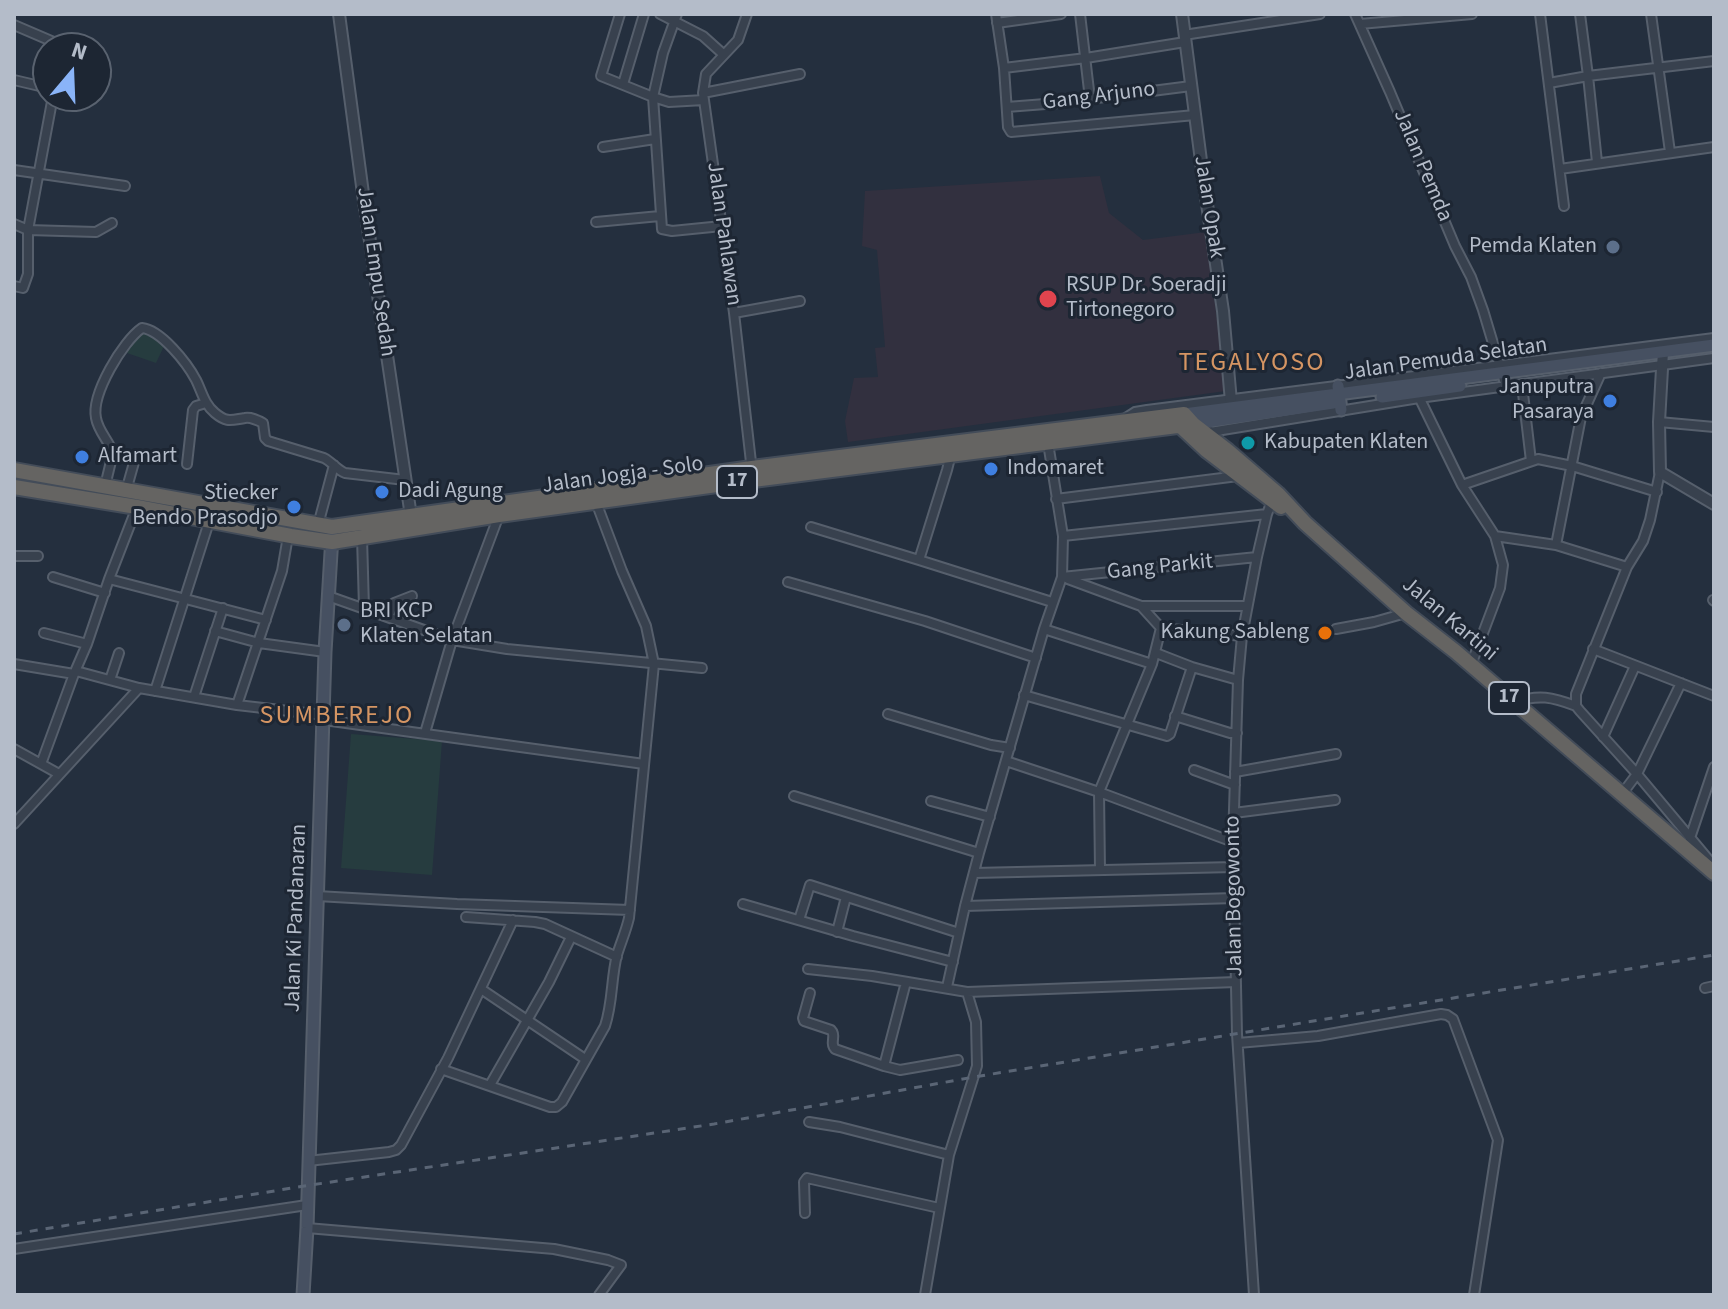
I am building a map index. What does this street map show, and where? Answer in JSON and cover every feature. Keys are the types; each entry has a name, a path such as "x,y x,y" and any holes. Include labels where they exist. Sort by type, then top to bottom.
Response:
{"highway":[{"name":"Jalan Jogja - Solo","path":"950,450 1119,421 1188,426"},
{"name":"Jalan Jogja - Solo","path":"14,470 362,537 412,522 752,474 1188,426"},
{"name":"Jalan Kartini","path":"1188,426 1228,451 1406,613 1622,794 1688,842 1714,873"},
{"name":"Jalan Kartini","path":"1188,426 1270,507 1305,523"},
{"name":"Jalan Jogja - Solo","path":"14,487 288,536 499,515 596,502 752,474"}],"main road":[{"name":"Jalan Pemuda Selatan","path":"1663,358 1714,345"},
{"name":"Jalan Pemuda Selatan","path":"1188,426 1232,409 1301,400 1416,392 1502,373 1714,355"},
{"name":"Jalan Ki Pandanaran","path":"303,1295 328,596 327,531"}],"street":[{"name":"Jalan Empu Sedah","path":"339,14 412,522"},
{"path":"620,14 601,75 653,97 669,102 704,97 800,74"},
{"path":"623,84 644,14"},
{"path":"660,14 675,17 723,54"},
{"path":"704,97 706,74 738,40 747,14"},
{"path":"1061,14 996,19 1009,131 1195,115"},
{"path":"1080,14 1090,99"},
{"name":"Jalan Opak","path":"1182,14 1223,311 1232,409"},
{"path":"1004,68 1086,58 1320,14"},
{"name":"Jalan Pemda","path":"1355,14 1471,277 1502,373"},
{"path":"1360,24 1472,14"},
{"path":"1540,14 1564,206"},
{"path":"1580,14 1597,162"},
{"path":"1651,14 1670,152"},
{"path":"675,17 653,97 662,229 667,232 722,226"},
{"path":"1549,83 1714,61"},
{"name":"Gang Arjuno","path":"1007,107 1191,86"},
{"name":"Jalan Pahlawan","path":"704,97 734,313 752,474"},
{"path":"14,286 23,288 28,274 28,230 50,112"},
{"path":"603,147 655,139"},
{"path":"1560,169 1714,147"},
{"path":"14,170 125,186"},
{"path":"596,222 660,216"},
{"path":"14,224 28,230 96,232 112,223"},
{"path":"734,313 800,301"},
{"path":"105,486 113,453 95,417 96,404 104,380 139,329 150,329 173,350 196,380 206,403 215,413 232,422 247,417 263,423 268,441 324,458 345,473 405,480"},
{"path":"1471,666 1503,576 1503,565 1495,536 1462,485 1416,392 1714,338"},
{"path":"1527,373 1601,373 1663,358 1657,492 1643,541 1627,567 1593,649 1576,694 1576,706"},
{"path":"1188,426 1502,373"},
{"path":"1527,373 1531,461"},
{"path":"1556,545 1581,417 1601,373"},
{"path":"1119,421 1135,412 1232,409 1301,400"},
{"path":"187,464 193,410 206,403"},
{"path":"1659,422 1714,427"},
{"path":"947,987 979,853 1052,602 1063,578 1063,536 1048,443"},
{"path":"919,560 950,450"},
{"path":"126,491 135,459"},
{"path":"1462,485 1531,461 1544,460 1657,492"},
{"path":"327,531 334,465"},
{"path":"1660,472 1714,504"},
{"path":"1056,499 1239,476"},
{"path":"441,1069 556,1107 562,1102 609,1015 617,957 627,932 630,910 654,664 646,626 596,502"},
{"path":"41,764 137,507"},
{"path":"1063,536 1270,507"},
{"name":"Jalan Bogowonto","path":"1254,1295 1238,1043 1233,842 1242,636 1270,507"},
{"path":"425,733 452,640 499,515"},
{"path":"155,691 209,522"},
{"path":"811,527 1052,602"},
{"path":"237,705 282,571 288,536"},
{"path":"1495,536 1556,545 1627,567"},
{"path":"362,537 364,608"},
{"path":"14,556 38,556"},
{"name":"Gang Parkit","path":"1063,578 1257,557"},
{"path":"53,577 105,593"},
{"path":"1063,578 1141,606 1247,606"},
{"path":"109,579 266,620"},
{"path":"788,582 925,621 1036,658"},
{"path":"328,596 452,640 507,649 702,668"},
{"path":"388,617 394,603 412,596"},
{"path":"1141,606 1161,628 1242,636"},
{"path":"194,697 223,608"},
{"path":"1336,629 1406,613"},
{"path":"1100,870 1099,792 1152,664 1161,628"},
{"path":"1044,629 1152,664"},
{"path":"215,631 259,643 325,652"},
{"path":"44,633 87,644"},
{"path":"1593,649 1714,696"},
{"path":"110,680 119,653"},
{"path":"1156,653 1238,680"},
{"path":"14,664 237,705 644,764"},
{"path":"1603,737 1635,666"},
{"path":"1024,695 1167,736 1192,667"},
{"path":"1622,794 1637,774 1681,683"},
{"path":"14,824 139,688"},
{"path":"1514,702 1538,696 1576,706 1637,774 1688,842 1714,866"},
{"path":"888,714 1010,748"},
{"path":"1175,716 1237,733"},
{"path":"14,749 59,774"},
{"path":"1235,772 1336,754"},
{"path":"1006,761 1233,842"},
{"path":"1688,842 1714,767"},
{"path":"1194,770 1235,785"},
{"path":"794,796 979,853"},
{"path":"1234,813 1335,800"},
{"path":"931,801 990,817"},
{"path":"974,873 1234,867"},
{"path":"799,920 810,885 959,933"},
{"path":"317,896 630,910"},
{"path":"837,932 846,897"},
{"path":"965,906 1235,898"},
{"path":"743,904 953,962"},
{"path":"466,917 545,924 617,957"},
{"path":"308,1161 396,1150 441,1069 513,920"},
{"path":"490,1085 571,937"},
{"path":"808,969 967,992 1236,982"},
{"path":"884,1066 906,982"},
{"path":"481,989 585,1059"},
{"path":"925,1295 949,1155 977,1066 977,1028 967,992"},
{"path":"810,993 804,1021 833,1032 835,1049 900,1070 958,1060"},
{"path":"1238,1043 1318,1036 1441,1014 1453,1019 1498,1140 1474,1295"},
{"path":"809,1122 949,1155"},
{"path":"805,1213 804,1182 807,1178 939,1208"},
{"path":"14,1249 307,1205"},
{"path":"307,1228 554,1249 621,1265 599,1295"}],"shaded area":[{"name":"RSUP Dr. Soeradji Tirtonegoro","path":"1100,176 1109,213 1143,240 1206,232 1226,391 848,442 845,421 854,378 878,377 875,348 885,347 877,250 862,246 865,191"}],"green space":[{"path":"152,331 166,342 156,363 127,353 135,336"},
{"path":"351,734 442,741 432,875 341,868"}],"railway":[{"path":"14,1234 714,1124 974,1077 1714,955"}],"place":[{"name":"Pemda Klaten","path":"1613,247"},
{"name":"RSUP Dr. Soeradji Tirtonegoro","path":"1048,299"},
{"name":"Januputra Pasaraya","path":"1610,401"},
{"name":"Kabupaten Klaten","path":"1248,443"},
{"name":"Alfamart","path":"82,457"},
{"name":"Indomaret","path":"991,469"},
{"name":"Dadi Agung","path":"382,492"},
{"name":"Stiecker Bendo Prasodjo","path":"294,507"},
{"name":"BRI KCP Klaten Selatan","path":"344,625"},
{"name":"Kakung Sableng","path":"1325,633"}],"district":[{"name":"TEGALYOSO","path":"1252,364"},
{"name":"SUMBEREJO","path":"337,717"}]}
